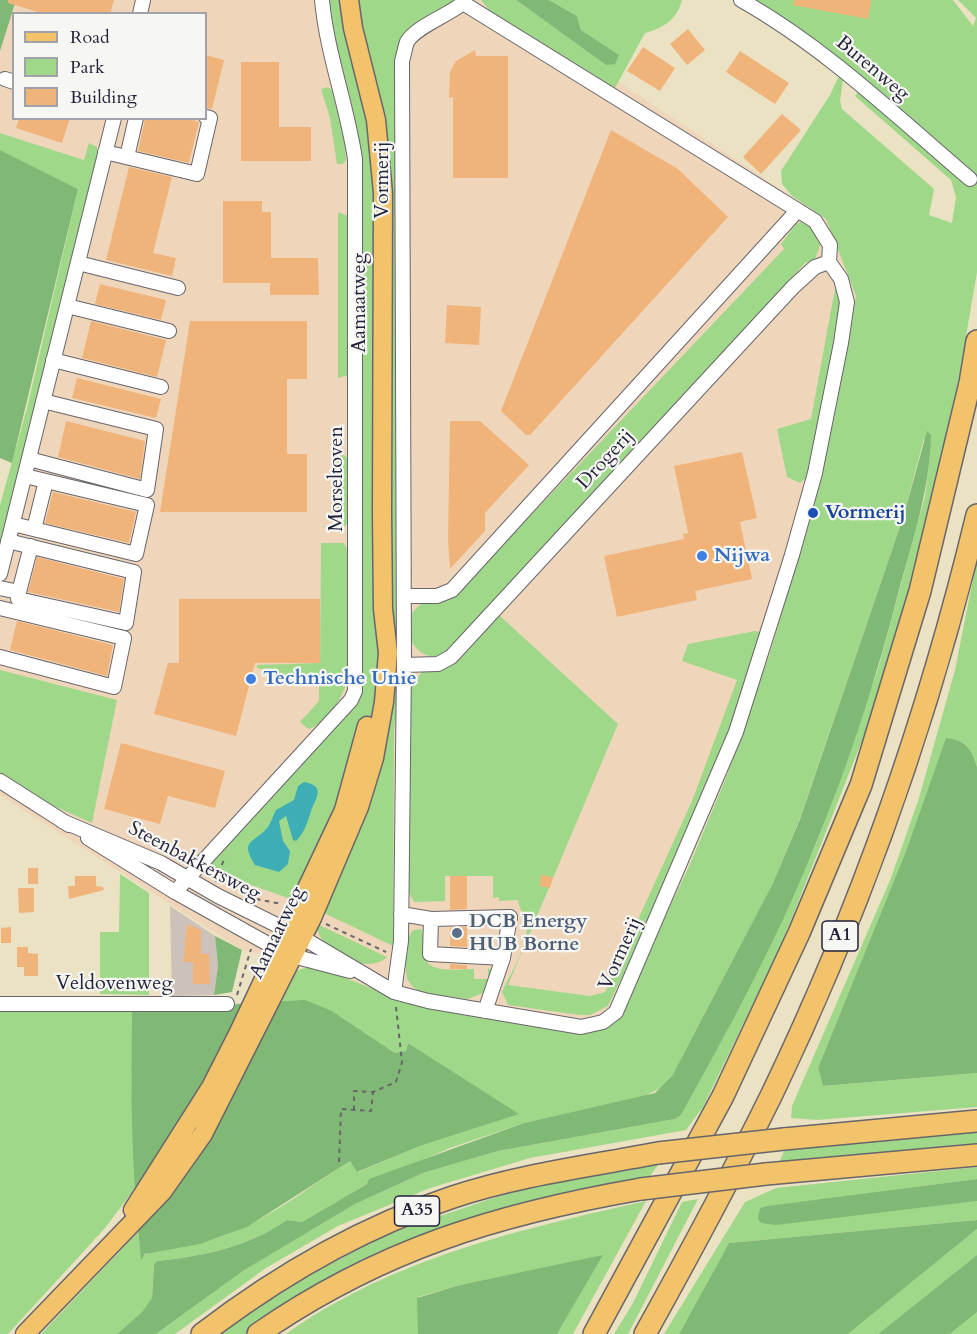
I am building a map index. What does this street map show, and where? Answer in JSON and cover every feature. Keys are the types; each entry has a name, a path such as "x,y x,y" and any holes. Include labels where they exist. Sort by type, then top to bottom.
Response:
{"highway":[{"name":"A1","path":"594,1334 723,1096 800,933 861,785 920,591 970,383 977,341"},
{"name":"A1","path":"645,1334 705,1226 772,1092 839,940 899,784 933,679 977,515"},
{"name":"A35","path":"202,1334 251,1298 322,1254 453,1197 517,1180 658,1153 977,1121"},
{"path":"258,1334 357,1274 422,1245 506,1217 641,1189 766,1174 977,1155"}],"main road":[{"name":"Aamaatweg","path":"25,1334 115,1238 211,1087 285,952 359,807 374,758 384,702 388,653 383,609 383,193 376,120 355,38 349,0"}],"street":[{"name":"Morseltoven","path":"176,892 351,700 355,691 357,664 355,159 350,128 325,35 322,0"},
{"name":"Burenweg","path":"741,0 784,25 823,53 970,180"},
{"name":"Vormerij","path":"464,2 815,221 830,245 829,262 841,279 847,302 815,473 792,555 736,732 616,1012 603,1022 581,1027 485,1011 394,992 401,941 405,596 402,61 408,41 417,32 452,14 464,2"},
{"path":"105,152 197,174 210,118 207,117"},
{"path":"0,574 113,120"},
{"path":"127,157 136,120"},
{"name":"Drogerij","path":"405,596 437,596 452,590 797,211"},
{"name":"Drogerij","path":"404,665 438,664 451,657 794,287 815,267 829,262"},
{"path":"78,263 178,288"},
{"path":"67,306 169,331"},
{"path":"53,360 161,387"},
{"path":"29,459 147,490 156,429 43,401"},
{"path":"13,524 136,554 147,505 25,476"},
{"path":"34,529 46,481"},
{"path":"8,541 31,546 134,572 126,623 18,598 31,546"},
{"path":"0,588 19,592"},
{"path":"0,608 124,638 114,687 0,657"},
{"name":"Steenbakkersweg","path":"0,781 176,892 256,938 285,952 358,973"},
{"name":"Steenbakkersweg","path":"62,821 134,850 264,921 294,934 358,973"},
{"path":"400,914 431,919 510,917 503,958 485,1011"},
{"path":"431,919 430,954 503,958"},
{"path":"358,973 394,992"},
{"name":"Veldovenweg","path":"0,1004 227,1004"}],"path":[{"path":"264,921 274,901"},
{"path":"227,1004 236,999 244,967 256,938"},
{"path":"354,1110 354,1091 373,1092 396,1082 402,1062 394,992"},
{"path":"339,1162 341,1109 371,1111 373,1092"}],"shaded area":[{"path":"6,0 494,0 826,219 856,296 835,414 810,520 770,653 727,775 671,907 611,1025 518,1021 412,1004 317,967 242,950 0,795 0,527 87,175 0,149 0,24"},
{"path":"170,906 215,936 218,966 214,995 172,996"}],"green space":[{"path":"0,0 16,0 12,12 0,51"},
{"path":"328,0 456,0 400,43 398,696 394,730 393,946 305,904 203,868 354,706 361,691 361,182 359,140 331,36"},
{"path":"481,0 516,0 606,65 618,55 581,30 577,16 549,0 682,0 680,7 669,22 645,33 615,88 490,11"},
{"path":"516,0 549,0 577,16 581,30 619,55 615,64 606,65"},
{"path":"747,0 953,0 973,26 976,18 958,0 977,0 977,272 947,447 890,656 865,733 780,948 703,1107 686,1130 530,1158 430,1188 338,1226 266,1268 175,1334 156,1334 243,1271 355,1204 423,1173 498,1151 675,1119 681,1115 726,1033 813,851 828,813 878,669 925,496 930,456 924,438 904,515 800,818 773,883 672,1076 663,1087 644,1096 524,1123 450,1148 367,1184 302,1222 287,1220 256,1237 225,1249 157,1261 154,1264 152,1298 142,1312 117,1334 41,1334 138,1232 141,1258 154,1251 217,1238 252,1224 350,1161 358,1172 420,1146 518,1114 408,1043 406,1051 395,1053 332,1011 277,1001 295,972 317,967 412,1004 518,1021 602,1029 645,960 690,864 727,775 770,653 810,520 835,414 856,296 826,219 792,196 782,184 781,171 830,95 839,76 843,80 840,101 842,109 934,189 929,215 952,223 956,197 951,180 855,96 858,92 966,182 973,177 865,79"},
{"path":"327,87 332,90 345,144 346,160 343,164 337,164 330,118 321,89"},
{"path":"0,133 84,160 89,143 97,147 98,154 0,552 0,505 27,408 78,189 0,150"},
{"path":"0,150 78,189 12,463 0,458"},
{"path":"338,212 348,216 348,375 338,378"},
{"path":"801,222 815,229 822,240 815,259 805,263 445,655 432,656 415,647 409,629 414,611 420,605 456,594 784,249 781,244 796,224"},
{"path":"836,283 842,294 837,329 806,478 800,483 787,477 777,429 811,419"},
{"path":"927,431 931,435 930,455 919,516 880,658 850,754 800,882 734,1017 681,1115 675,1119 498,1151 423,1173 355,1204 243,1271 156,1334 117,1334 142,1312 152,1298 154,1264 157,1261 209,1253 241,1244 287,1220 302,1222 367,1184 369,1179 524,1123 655,1093 672,1076 773,883 800,819 904,515"},
{"path":"344,455 349,460 348,521 345,527 321,527 337,524 337,456"},
{"path":"321,543 344,543 348,551 348,676 334,708 322,722 308,729 300,722 319,701 319,684 257,668 257,665 320,663"},
{"path":"977,559 977,767 967,746 953,739 946,739 906,851 818,1068 823,1086 977,1073 977,1107 817,1120 791,1118 792,1106 891,878 919,798 955,670"},
{"path":"499,615 618,724 508,985 590,996 605,992 692,801 737,680 682,661 688,644 755,631 763,633 743,697 662,895 608,1006 590,1015 508,1005 502,992 523,948 527,930 526,921 518,900 499,901 499,897 493,898 493,876 445,876 445,901 414,902 407,889 411,685 423,671 443,670 455,662"},
{"path":"0,670 117,700 92,823 33,797 0,776"},
{"path":"946,738 959,741 967,746 977,767 977,1073 823,1086 818,1068 906,851"},
{"path":"120,874 149,893 149,995 100,994 100,932 119,932"},
{"path":"317,924 387,957 367,964 344,958 325,943 319,934"},
{"path":"421,929 423,953 430,965 452,970 474,969 474,979 488,979 488,968 492,970 485,992 468,999 422,993 413,987 407,979 406,941 413,930"},
{"path":"215,936 242,950 232,992 214,995 218,966"},
{"path":"305,1000 332,1011 395,1053 406,1051 408,1043 519,1114 420,1146 357,1172 350,1161 247,1227 200,1244 145,1254 141,1260 132,1135 132,1010"},
{"path":"0,1010 132,1010 131,1076 136,1187 105,1228 8,1334 0,1334"},
{"path":"977,1132 977,1149 778,1165 785,1149 819,1144"},
{"path":"661,1161 647,1180 523,1209 249,1334 215,1334 263,1301 384,1235 508,1193 554,1181"},
{"path":"977,1167 977,1179 762,1207 901,1209 977,1201 977,1220 729,1243 679,1334 664,1334 745,1202 776,1188"},
{"path":"977,1179 977,1201 776,1225 761,1223 758,1219 760,1208 767,1206"},
{"path":"698,1199 628,1334 614,1334 633,1303 682,1202"},
{"path":"646,1201 573,1334 557,1334 602,1256 460,1285 418,1297 418,1334 286,1334 370,1285 414,1266 505,1235"},
{"path":"977,1220 977,1229 848,1334 679,1334 729,1243"},
{"path":"977,1229 977,1255 878,1334 848,1334"},
{"path":"603,1255 557,1334 418,1334 417,1298 460,1285"},
{"path":"977,1255 977,1312 950,1334 878,1334"},
{"path":"977,1312 977,1334 950,1334"}],"water":[{"path":"304,782 315,787 318,794 305,827 296,841 293,840 286,816 279,821 283,841 290,851 288,864 279,872 255,865 250,857 248,846 268,827 276,810 294,800 298,786"}],"building":[{"path":"8,0 114,0 111,12 37,12 8,3"},
{"path":"794,0 871,0 868,19 793,5"},
{"path":"688,29 705,50 687,65 670,44"},
{"path":"643,47 675,68 660,91 627,71"},
{"path":"475,50 476,56 508,56 508,178 453,178 453,97 449,98 450,72 456,61"},
{"path":"740,51 789,83 775,104 726,72"},
{"path":"207,55 224,60 212,109 207,108"},
{"path":"241,62 279,62 279,127 311,127 311,161 241,161"},
{"path":"782,114 801,130 761,174 743,157"},
{"path":"18,120 69,120 62,143 16,128"},
{"path":"145,120 199,122 189,163 138,151"},
{"path":"611,130 678,169 728,217 530,435 526,435 501,411"},
{"path":"129,167 172,177 153,253 176,258 172,276 106,260"},
{"path":"223,201 262,201 262,212 271,212 271,258 318,258 319,295 270,295 270,283 223,283"},
{"path":"100,284 166,300 161,320 95,304"},
{"path":"447,305 481,307 479,345 445,343"},
{"path":"91,321 166,340 157,377 82,358"},
{"path":"190,321 307,321 307,379 287,379 287,454 307,454 307,512 160,512"},
{"path":"77,378 161,399 156,418 72,398"},
{"path":"66,421 145,441 140,479 58,457"},
{"path":"450,421 480,421 529,465 485,513 485,531 450,569 448,540"},
{"path":"742,452 757,518 740,522 752,579 695,591 697,600 617,617 604,556 684,539 683,534 688,533 674,466"},
{"path":"53,492 136,512 129,543 45,523"},
{"path":"37,557 124,579 119,612 28,592"},
{"path":"179,599 320,599 320,663 255,663 236,736 154,714 168,663 179,663"},
{"path":"17,621 113,645 107,676 10,650"},
{"path":"121,743 225,771 215,808 168,796 160,824 104,809"},
{"path":"28,868 38,868 38,884 28,884"},
{"path":"541,875 553,877 550,888 540,886"},
{"path":"75,876 96,876 96,886 103,887 104,890 69,899 68,886 75,886"},
{"path":"450,876 467,876 467,909 450,910"},
{"path":"18,888 34,888 34,912 19,913"},
{"path":"187,924 201,930 201,954 209,954 210,984 193,984 193,962 183,962"},
{"path":"11,927 11,943 1,943 1,928"},
{"path":"467,927 467,947 450,946 450,928"},
{"path":"17,947 28,947 28,953 38,954 38,976 24,976 24,967 17,967"},
{"path":"450,964 467,965 467,969 450,969"}],"place":[{"name":"Vormerij","path":"813,513"},
{"name":"Nijwa","path":"702,556"},
{"name":"Technische Unie","path":"251,679"},
{"name":"DCB Energy HUB Borne","path":"457,933"}]}
